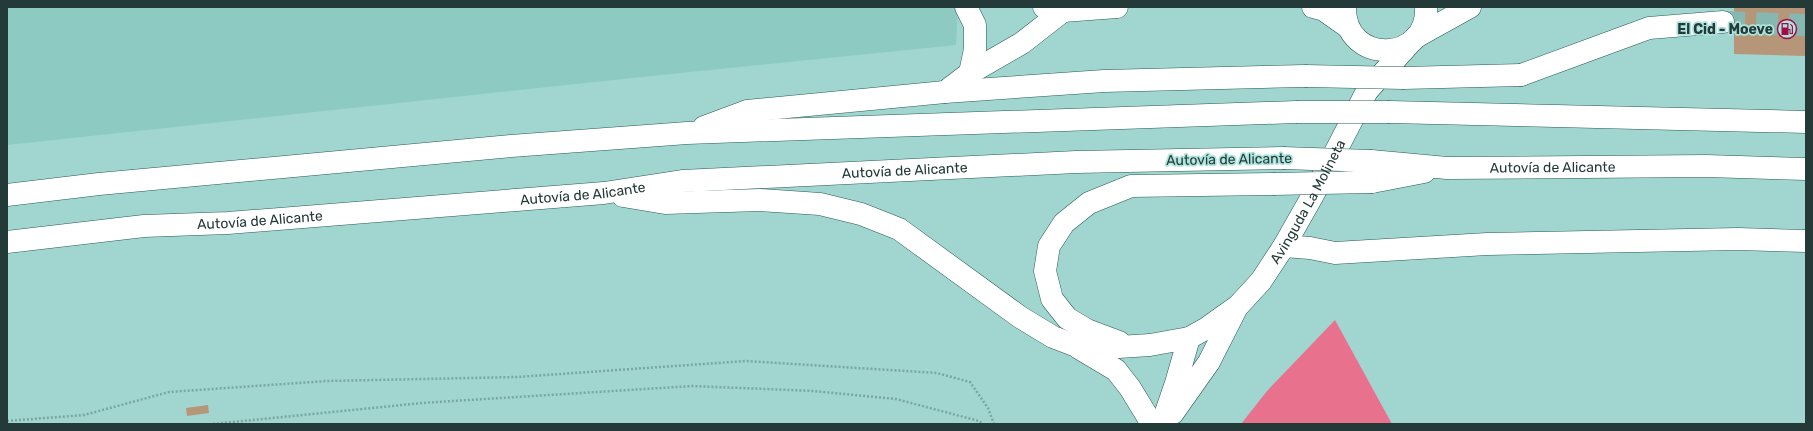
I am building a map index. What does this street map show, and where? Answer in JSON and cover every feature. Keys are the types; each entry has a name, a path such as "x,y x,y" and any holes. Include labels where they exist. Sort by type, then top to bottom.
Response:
{"main road":[{"path":"966,7 975,25 975,49 970,73"},
{"path":"945,92 970,73 1022,43 1053,9 1117,7"},
{"path":"1313,7 1324,10 1351,25 1370,48 1384,51 1398,49 1470,7"},
{"path":"1413,40 1424,26 1426,7"},
{"path":"687,133 747,111 945,92 1104,81 1305,76 1404,78 1521,75 1649,28 1723,22"},
{"path":"1351,25 1367,91"},
{"name":"Avinguda La Molineta","path":"1074,345 1103,348 1150,345 1189,338 1207,328 1238,306 1261,281 1284,246 1367,91 1413,40"},
{"path":"7,195 107,184 495,148 687,133 1296,112 1390,112 1806,122"},
{"name":"Autovía de Alicante","path":"7,242 144,226 228,223 604,193 682,180 1076,162 1283,158 1371,160 1447,168 1706,166 1806,169"},
{"path":"1129,346 1087,330 1067,318 1052,299 1045,271 1049,246 1064,223 1089,203 1131,186 1372,182 1447,168"},
{"path":"604,193 665,203 760,200 820,204 861,214 899,229 1020,317 1053,337 1074,345 1116,370 1130,388 1152,424"},
{"path":"1284,246 1310,248 1335,253 1487,244 1738,239 1806,241"},
{"name":"Avinguda La Molineta","path":"1165,424 1209,362 1238,306"},
{"path":"1162,424 1189,338"}],"path":[{"path":"7,421 84,415 170,392 327,381 517,377 746,361 937,373 970,382 988,408 994,424"},
{"path":"213,424 422,403 692,386 813,391 896,399 979,421 983,424"}],"shaded area":[{"path":"7,7 958,7 956,45 7,145"},
{"path":"1335,320 1392,424 1241,424 1267,391"}],"building":[{"path":"1734,7 1806,7 1806,56 1734,54"},
{"path":"208,405 209,413 187,416 186,408"}],"tunnel":[{"path":"1723,22 1806,25"}],"place":[{"name":"El Cid - Moeve","path":"1787,29"}]}
